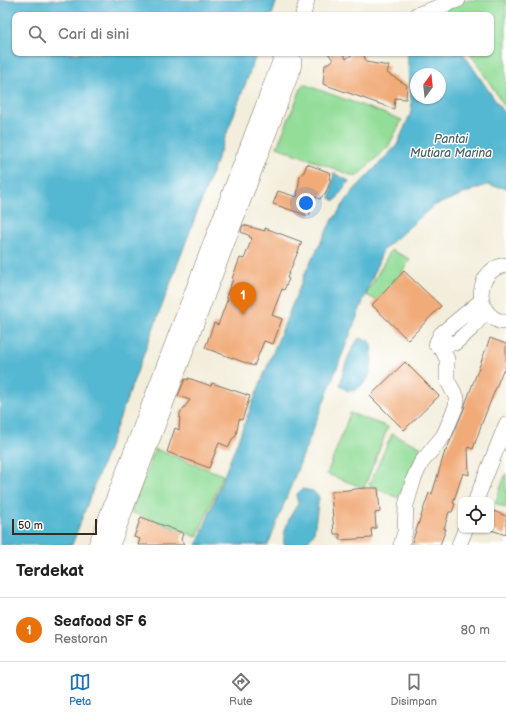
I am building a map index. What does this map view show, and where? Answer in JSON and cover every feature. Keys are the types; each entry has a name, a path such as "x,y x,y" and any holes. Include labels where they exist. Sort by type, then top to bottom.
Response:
{"street":[{"path":"304,12 307,0"},
{"path":"420,9 458,0"},
{"path":"96,545 279,64 282,58 286,56"},
{"path":"112,545 293,69 294,62 292,56"},
{"path":"506,265 500,266 488,274 481,287 483,306 497,320 506,322"},
{"path":"401,545 405,532 406,505 414,478 421,463 444,435 456,406 457,398 447,380 447,359 443,351 436,344 441,334 483,306"},
{"path":"477,497 506,425"},
{"path":"459,545 463,533"}],"green space":[{"path":"462,0 506,0 506,108 472,56 494,56 494,12 448,12 446,8"},
{"path":"303,84 402,120 388,147 356,177 277,147"},
{"path":"391,250 410,259 384,304 366,295"},
{"path":"350,413 388,427 364,488 327,474"},
{"path":"392,434 421,447 398,498 369,485"},
{"path":"155,449 223,475 197,537 131,512"},
{"path":"506,473 506,508 495,503"}],"water":[{"path":"0,0 277,0 273,12 12,12 12,56 256,56 72,545 0,545"},
{"name":"Pantai Mutiara Marina","path":"407,56 465,56 503,112 506,113 506,188 486,185 433,206 383,250 268,545 197,545 306,271 330,224 352,192 397,145 412,110 411,104 446,104 446,68 410,68 410,87"},
{"path":"334,173 349,181 335,201 330,198"},
{"path":"359,338 370,341 372,355 369,376 367,380 355,391 346,390 340,385 349,355"},
{"path":"302,489 313,491 319,497 314,533 305,545 284,545 285,528 298,504 296,495"}],"building":[{"path":"330,56 344,56 346,59 350,56 364,56 366,62 389,66 387,73 407,85 406,99 395,98 394,109 323,84 325,65 333,60"},
{"path":"307,164 331,173 329,179 331,180 325,195 323,195 320,199 315,197 309,216 273,204 278,191 297,197 300,175 304,172"},
{"path":"243,225 265,231 265,228 302,242 287,278 289,279 284,290 282,289 272,315 282,319 273,344 264,341 254,366 205,348 214,323 218,325 240,258 244,259 252,238 241,232"},
{"path":"404,271 441,306 408,340 372,305"},
{"path":"490,338 506,344 506,371 503,370 473,449 468,447 469,475 463,473 453,503 455,504 452,512 449,512 444,529 446,529 440,545 411,545 429,493 432,494 445,451 464,409"},
{"path":"405,362 439,396 404,430 370,396"},
{"path":"188,378 211,386 212,383 250,396 242,420 239,419 236,436 232,439 229,447 219,443 209,468 167,452 175,428 179,430 180,413 190,400 178,396 185,379 188,380"},
{"path":"378,488 380,512 375,513 376,528 371,529 372,538 340,540 340,534 334,534 331,492"},
{"path":"494,511 506,516 506,535 494,531"},
{"path":"141,517 183,533 181,540 185,545 138,545 140,539 134,537"}],"place":[{"name":"Seafood SF 6","path":"243,315"}]}
